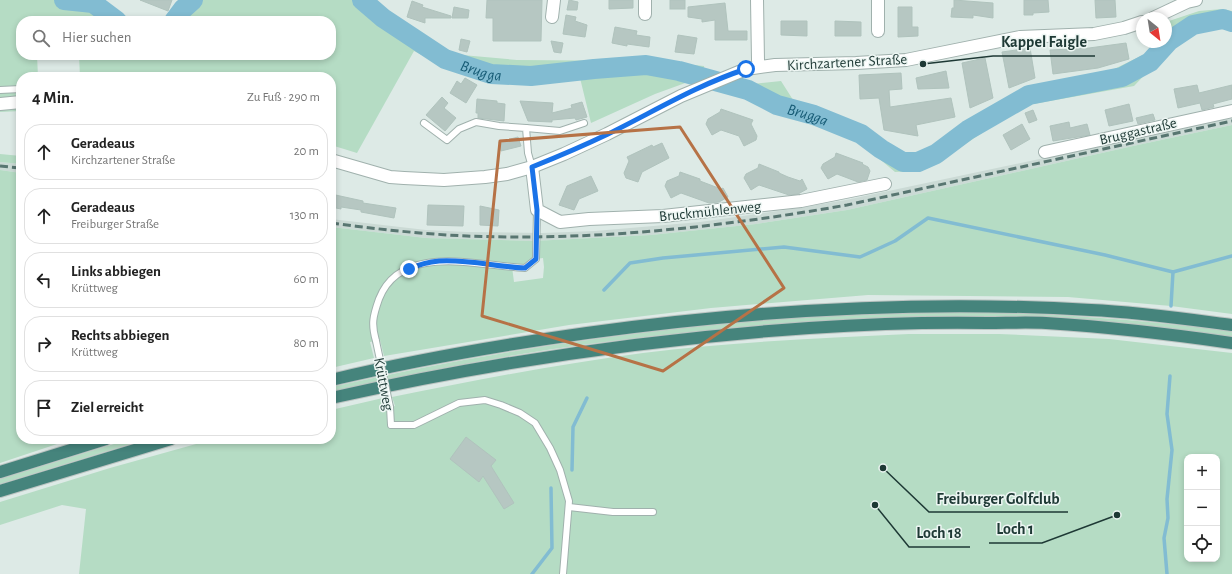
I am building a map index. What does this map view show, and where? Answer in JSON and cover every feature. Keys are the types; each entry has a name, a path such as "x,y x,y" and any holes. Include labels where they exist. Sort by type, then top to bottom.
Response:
{"highway":[{"path":"336,379 430,359 536,341 630,327 762,313 855,308 986,305 1094,310 1232,325"},
{"path":"336,397 534,359 666,340 774,330 879,323 1044,323 1109,328 1232,343"},
{"path":"0,472 90,444"},
{"path":"0,491 155,444"}],"street":[{"path":"552,17 554,0"},
{"path":"645,0 645,14"},
{"path":"757,0 759,66"},
{"path":"878,0 878,31"},
{"path":"1166,12 1187,2 1196,0"},
{"name":"Kirchzartener Straße","path":"336,161 390,177 425,180 485,178 532,167 564,154 700,87 740,71 759,66 906,60 1020,37 1094,34 1136,24"},
{"path":"0,104 16,102"},
{"name":"Bruggastraße","path":"1045,152 1232,110"},
{"name":"Krüttweg","path":"532,167 537,210"},
{"name":"Bruckmühlenweg","path":"537,210 560,222 589,219 663,216 801,201 885,184"}],"lane":[{"path":"0,90 16,89"},
{"path":"424,123 447,140 459,129 476,122 500,126 560,131 584,123"},
{"path":"526,128 528,153 532,167"},
{"name":"Krüttweg","path":"537,210 536,259 525,268 466,262 438,261 415,266 392,279 384,288 374,315 372,329 390,407 391,425 414,425 459,403 485,400 520,412 535,423 550,448 560,470 569,501 563,574"},
{"path":"569,507 613,512 652,512"}],"highlighted area":[{"path":"680,127 784,288 663,371 482,316 500,141"}],"shaded area":[{"path":"1232,118 1232,125 847,210 756,224 651,235 533,241 426,238 336,228 336,220 426,230 467,232 542,233 595,231 700,222 846,200"},
{"path":"0,162 16,164 16,172 0,170"}],"green space":[{"path":"0,0 99,0 124,16 16,16 16,60 37,60 38,72 16,72 16,111 0,112"},
{"path":"189,0 375,0 397,18 447,50 462,55 517,60 653,61 704,66 705,74 655,94 591,123 580,78 529,83 499,81 462,72 414,51 357,153 336,147 336,72 80,72 79,60 336,60 336,16 175,16"},
{"path":"1222,9 1232,11 1232,26 1218,25 1195,32 1156,63 1134,86 1022,106 934,165 916,171 895,172 843,128 790,115 734,93 725,92 744,85 781,81 795,103 847,120 906,158 926,159 1004,105 1044,85 1102,75 1147,53 1152,48 1172,48 1172,20 1199,11"},
{"path":"1232,125 1232,314 1171,306 1068,297 868,295 711,308 569,325 384,356 380,340 370,342 374,358 336,367 336,228 426,238 533,241 651,235 756,224 847,210","holes":["543,258 543,278 514,282 512,267 525,268 536,259"]},
{"path":"0,154 16,156 16,164 0,162"},
{"path":"0,170 16,172 16,444 57,444 0,463"},
{"path":"983,312 1108,318 1232,331 1232,337 1139,325 1045,318 944,316 832,320 719,329 633,338 560,348 448,367 336,391 336,386 462,360 594,339 741,322 818,316 892,313"},
{"path":"909,334 999,334 1109,339 1232,353 1232,574 79,574 86,509 62,505 0,525 0,502 110,468 196,444 336,444 336,409 383,398 386,408 395,406 392,397 455,384 580,362 676,349 742,343"},
{"path":"114,444 131,444 0,484 0,479"}],"building":[{"path":"140,0 172,0 168,11"},
{"path":"487,0 542,0 541,41 493,41 493,18 486,18"},
{"path":"569,0 578,2 577,10 567,10"},
{"path":"609,0 633,0 633,8 609,9"},
{"path":"670,0 685,0 685,9 670,9"},
{"path":"954,0 993,3 993,18 973,15 973,18 951,17 952,8 954,8"},
{"path":"1024,0 1048,0 1049,12 1024,15"},
{"path":"1095,0 1115,0 1116,17 1096,18"},
{"path":"412,1 423,5 422,7 451,16 451,18 425,18 425,23 407,17"},
{"path":"725,3 728,31 747,31 747,40 715,40 715,20 702,22 702,19 688,17 688,7"},
{"path":"454,7 469,10 468,18 452,18"},
{"path":"898,7 912,7 912,27 918,27 918,36 898,37"},
{"path":"566,15 576,17 575,21 587,25 585,37 563,34"},
{"path":"781,21 807,21 807,36 781,35"},
{"path":"835,21 861,22 861,36 835,36"},
{"path":"615,27 637,31 636,35 650,37 649,47 627,44 627,46 612,43"},
{"path":"678,35 697,38 694,54 675,52"},
{"path":"461,39 470,41 467,52 459,50"},
{"path":"551,41 563,43 561,53 554,52"},
{"path":"1126,43 1129,59 1098,68 1053,74 1050,50 1089,48"},
{"path":"1030,48 1035,78 1009,88 1002,52"},
{"path":"985,58 993,98 970,108 962,63"},
{"path":"946,71 949,88 918,89 916,78"},
{"path":"901,73 902,89 889,90 890,107 951,98 955,117 916,125 918,136 884,130 879,98 860,99 859,75"},
{"path":"465,78 477,85 466,103 450,93 457,81 461,84"},
{"path":"1197,85 1199,93 1232,85 1232,99 1213,104 1214,107 1202,110 1200,103 1178,108 1174,89"},
{"path":"442,97 448,103 444,108 456,118 445,131 426,115"},
{"path":"477,99 497,101 497,103 505,104 504,121 478,118 478,113 476,113"},
{"path":"520,101 553,103 552,113 572,108 571,105 582,102 587,117 576,120 575,118 552,120 552,122 528,121"},
{"path":"1129,104 1133,121 1109,126 1105,110"},
{"path":"721,109 753,120 751,124 757,136 756,140 744,146 739,136 721,130 712,135 706,124 708,119 720,112"},
{"path":"1033,110 1037,120 1029,123 1025,113"},
{"path":"1153,114 1155,120 1138,124 1136,118"},
{"path":"1069,122 1070,128 1087,124 1090,135 1053,141 1050,126"},
{"path":"1022,124 1030,139 1011,150 1003,135"},
{"path":"518,137 521,146 501,151 499,142"},
{"path":"662,143 669,158 642,172 638,182 626,178 624,173 629,161 627,157 652,145 653,147"},
{"path":"836,153 863,163 862,164 868,167 870,171 867,180 858,182 837,174 828,179 821,168 823,164 835,157"},
{"path":"759,164 788,177 800,181 802,179 807,189 798,194 789,195 759,185 751,190 744,178 746,174 758,168"},
{"path":"680,172 721,189 723,188 728,197 719,202 709,203 681,193 671,198 665,186 667,181 679,176"},
{"path":"591,176 598,191 579,199 574,210 559,205 567,186"},
{"path":"336,195 363,201 363,203 396,208 394,218 361,212 361,210 341,207 341,209 336,208"},
{"path":"428,205 464,206 463,226 427,225"},
{"path":"480,206 499,210 498,226 480,225"},
{"path":"466,437 496,460 491,466 514,503 504,509 483,476 479,482 450,459"}],"waterway":[{"name":"Brugga","path":"64,0 93,3 110,16"},
{"name":"Brugga","path":"178,16 193,0"},
{"name":"Brugga","path":"362,0 383,18 445,59 491,74 531,76 646,65 679,71 748,90 777,105 814,115 861,134 881,149 903,162 918,162 936,154 968,130 1029,95 1122,77 1150,62 1169,41 1193,25 1223,19 1232,22"},
{"path":"604,290 630,263 663,258 784,247 860,257 895,241 928,218 1105,255 1173,272 1232,256"},
{"path":"1171,306 1173,272"},
{"path":"1167,574 1164,538 1168,518 1167,499 1172,450 1167,414 1170,376"},
{"path":"572,470 573,427 587,398"},
{"path":"532,574 552,548 551,488"}],"railway":[{"path":"336,224 433,234 515,237 610,234 705,226 847,205 1232,121"},
{"path":"0,166 16,168"}],"place":[{"name":"Kappel Faigle","path":"923,64"},
{"name":"Freiburger Golfclub","path":"883,468"},
{"name":"Loch 18","path":"875,505"},
{"name":"Loch 1","path":"1117,515"}],"route":[{"path":"409,269 422,264 438,261 466,262 525,268 536,259 537,210 532,167 607,134 700,87 746,69"}]}
